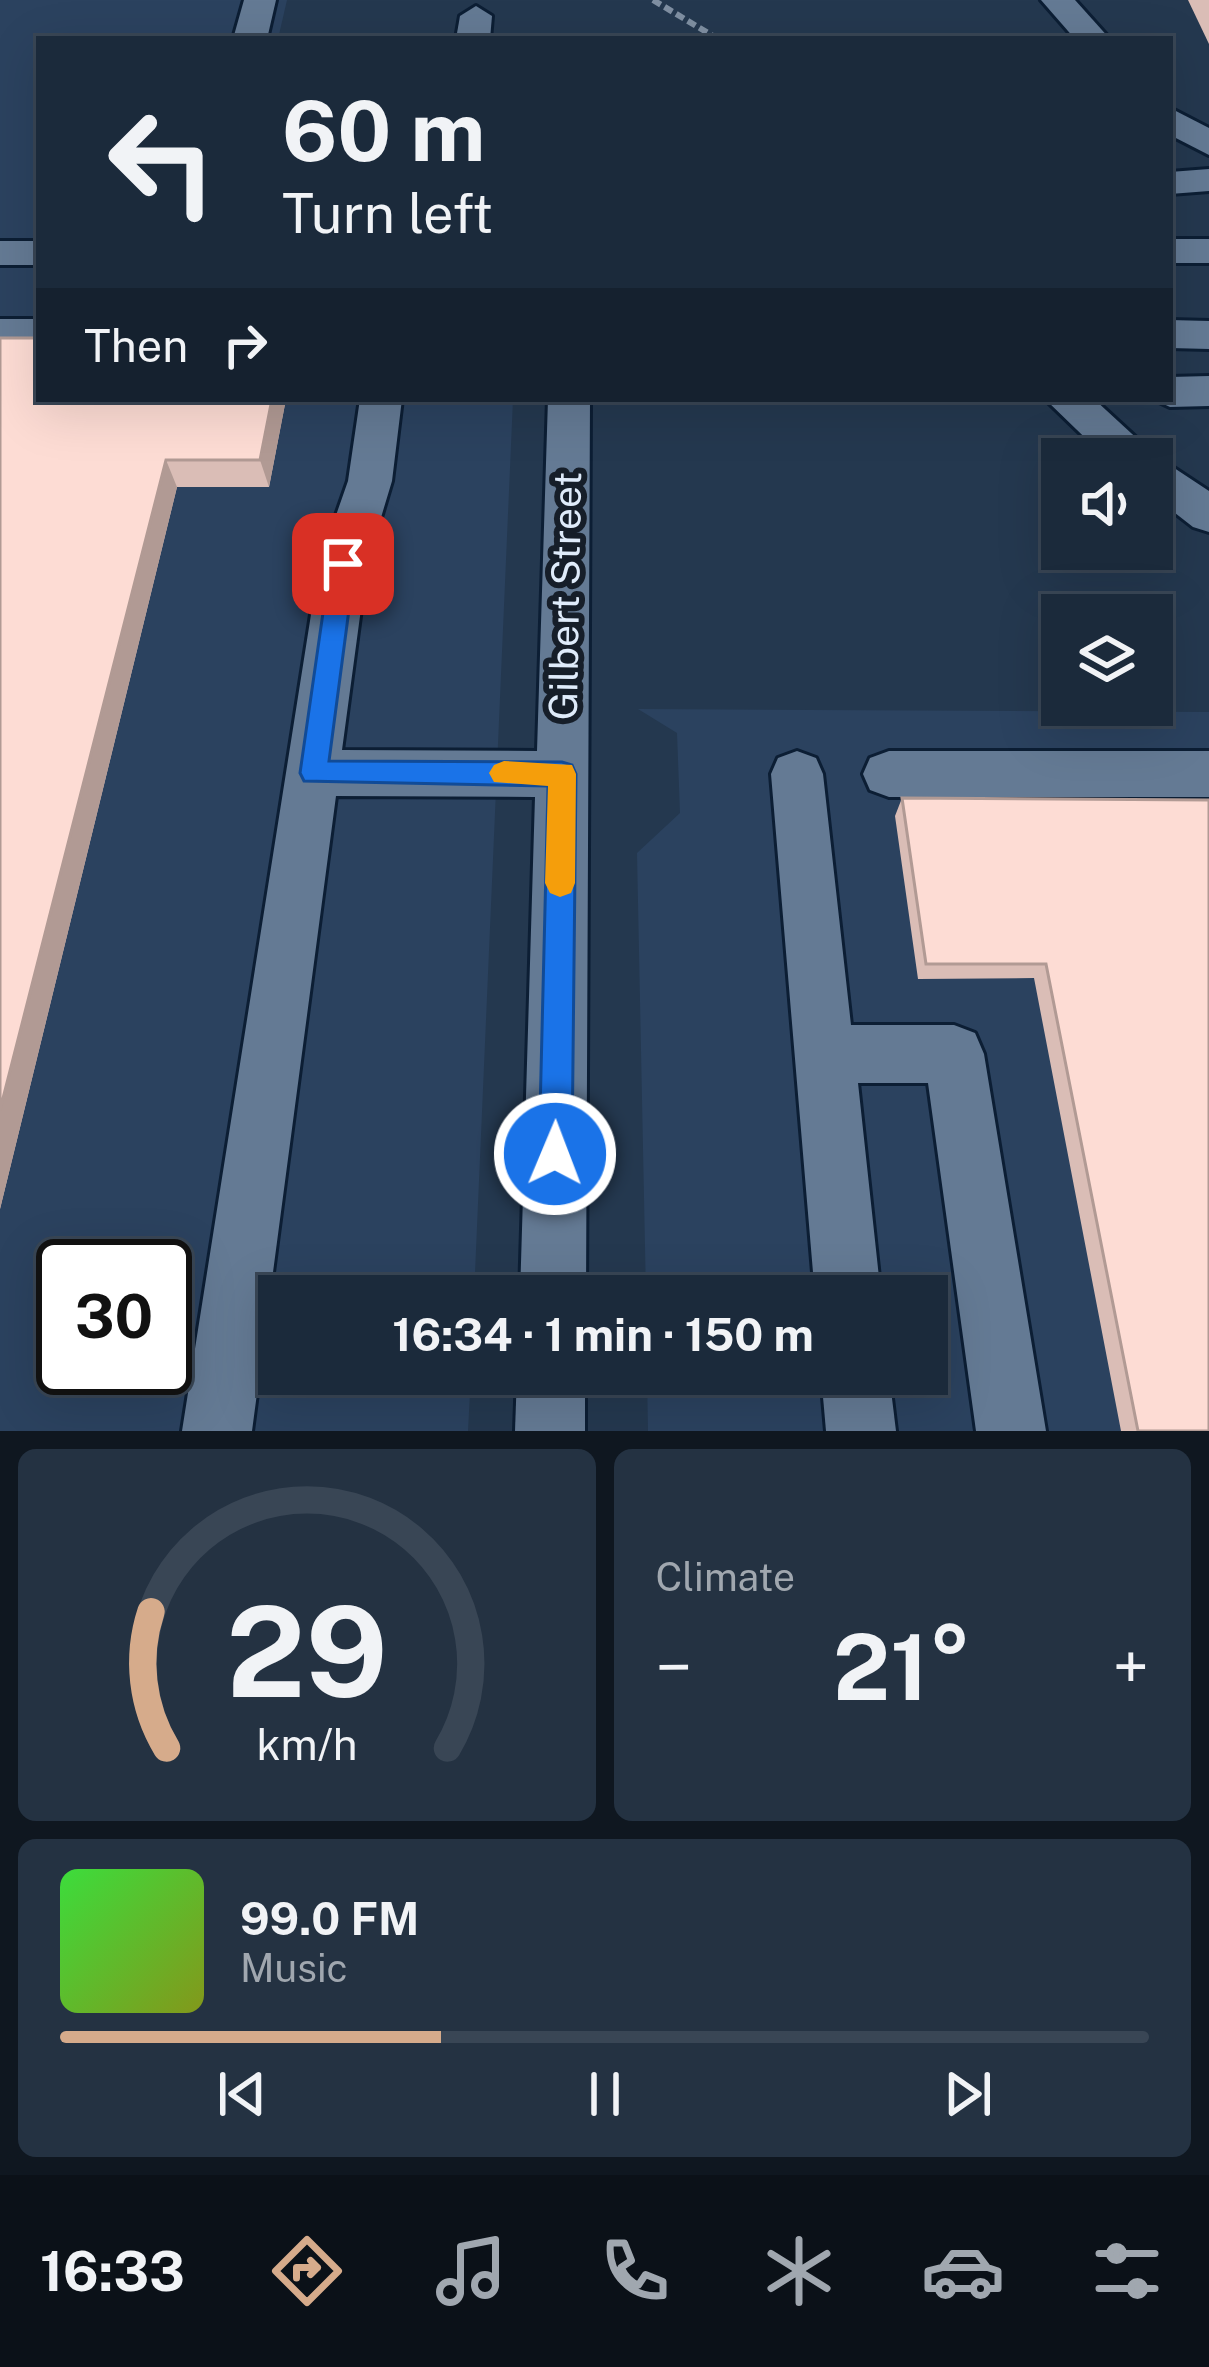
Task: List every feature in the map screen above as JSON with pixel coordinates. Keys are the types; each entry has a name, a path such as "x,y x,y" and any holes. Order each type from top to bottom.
{"street":[{"path":"251,36 260,0"},
{"path":"1057,0 1090,36"},
{"path":"1173,121 1209,144"},
{"path":"1173,183 1209,180"},
{"path":"1173,251 1209,251"},
{"path":"0,253 36,253"},
{"path":"0,333 36,333"},
{"path":"1173,334 1209,334"},
{"path":"1173,392 1209,392"},
{"path":"217,1431 343,564 370,482 381,402"},
{"name":"Gilbert Street","path":"553,1275 569,402"},
{"path":"1070,402 1112,438"},
{"path":"1173,488 1209,515"},
{"path":"314,773 562,774"},
{"path":"797,774 846,1275"},
{"path":"889,774 1209,774"},
{"path":"824,1054 953,1054 1011,1431"},
{"path":"550,1431 551,1395"},
{"path":"857,1395 861,1431"}],"path":[{"path":"653,0 713,36"}],"shaded area":[{"path":"0,0 287,0 279,36 36,36 36,402 513,402 475,1275 258,1275 258,1395 470,1395 468,1431 0,1431"},
{"path":"638,709 1041,711 1041,726 1173,726 1173,712 1209,712 1209,1431 648,1431 647,1395 948,1395 948,1275 646,1275 637,853 680,813 677,733"}],"building":[{"path":"0,338 36,338 36,402 271,402 260,460 166,460 0,1110"},
{"path":"902,798 1209,800 1209,1431 1138,1431 1046,964 926,964"}],"slow traffic":[{"path":"504,773 562,774 560,883"}],"route":[{"path":"343,564 314,773 562,774 555,1154"}]}
